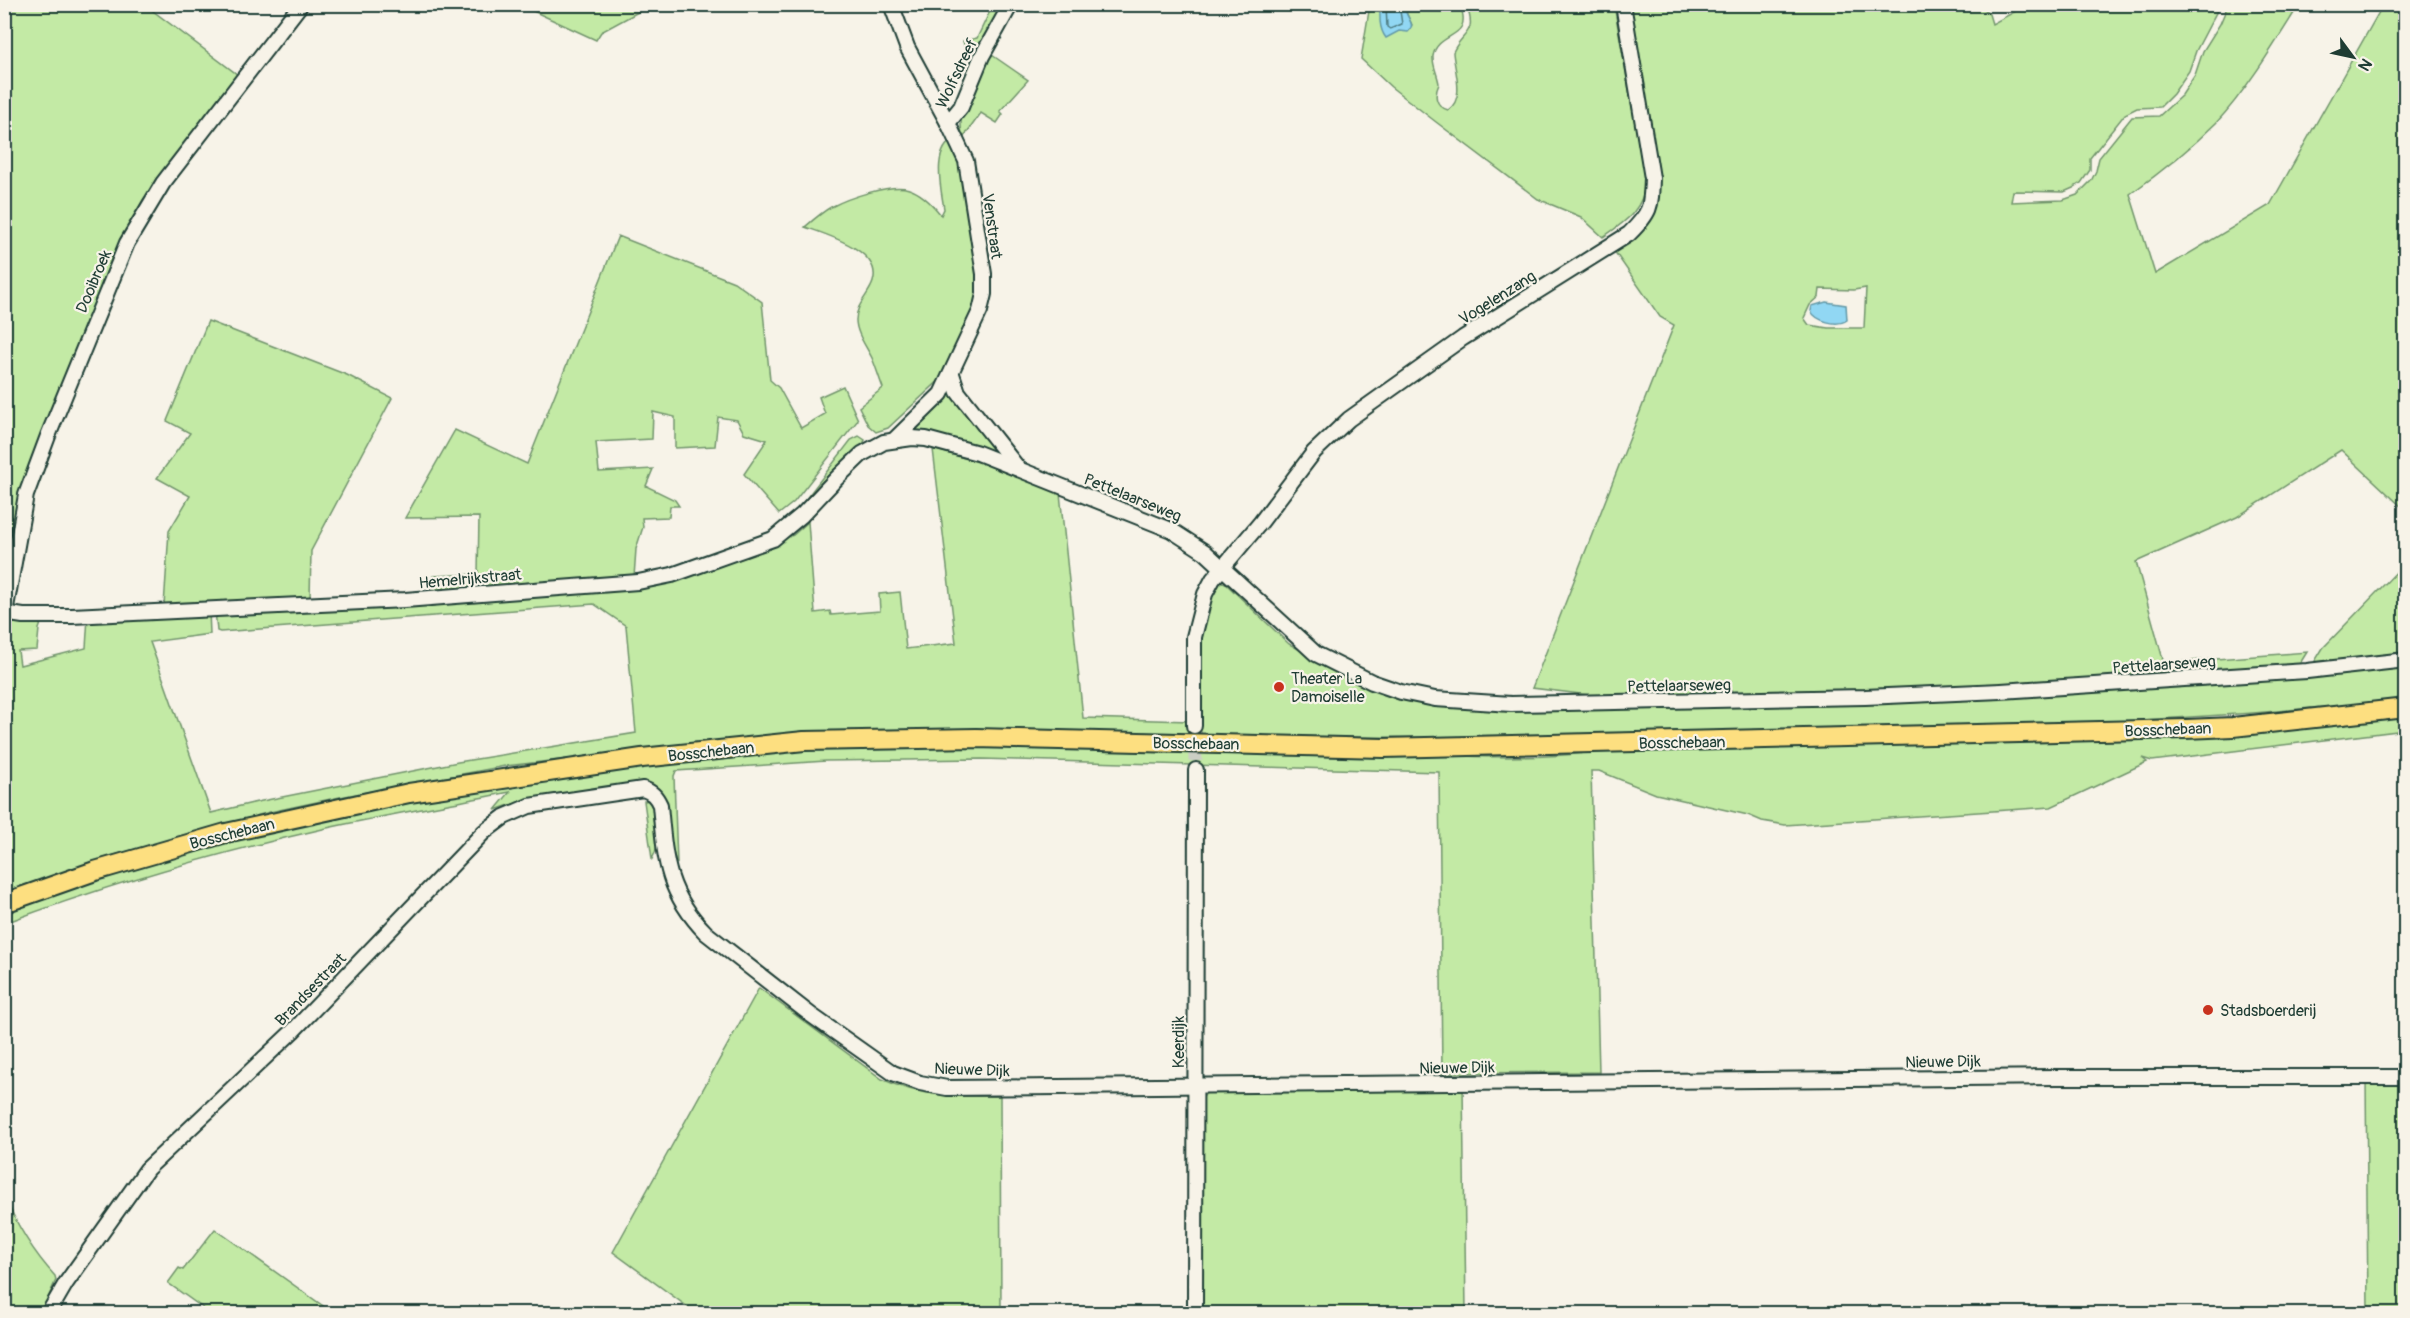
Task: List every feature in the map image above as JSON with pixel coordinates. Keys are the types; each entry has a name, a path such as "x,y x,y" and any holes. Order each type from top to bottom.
{"main road":[{"name":"Bosschebaan","path":"4,903 94,871 226,833 409,793 642,758 804,741 976,738 1417,747 2186,729 2233,727 2406,708"}],"street":[{"name":"Dooibroek","path":"5,613 27,495 52,425 127,243 163,183 301,4"},
{"name":"Venstraat","path":"891,4 907,47 966,162 984,274 984,294 980,311 952,374 941,394 894,440"},
{"name":"Wolfsdreef","path":"948,123 958,112 978,64 1011,4"},
{"name":"Vogelenzang","path":"1223,568 1314,452 1349,419 1463,338 1629,234 1646,217 1651,203 1652,178 1623,4"},
{"name":"Pettelaarseweg","path":"952,374 958,392 1019,469"},
{"name":"Pettelaarseweg","path":"894,440 912,438 948,444 1019,469 1171,530 1189,539 1223,568 1316,654 1371,682 1401,692 1468,703 1749,701 1956,693 2307,671 2406,660"},
{"name":"Hemelrijkstraat","path":"5,613 23,616 72,616 405,600 638,582 689,569 772,539 802,515 862,454 884,442 894,440"},
{"path":"1194,726 1194,637 1198,615 1204,594 1223,568"},
{"name":"Keerdijk","path":"1195,1314 1196,770"},
{"name":"Brandsestraat","path":"48,1314 66,1283 147,1169 292,1031 484,832 504,817 529,806 643,789 651,792 657,798"},
{"name":"Nieuwe Dijk","path":"657,798 670,878 679,899 706,933 811,1015 893,1073 920,1083 947,1088 2057,1077 2406,1077"}],"green space":[{"path":"5,5 145,5 238,75 143,200 112,257 40,442 5,597"},
{"path":"520,5 651,5 601,32 596,40"},
{"path":"993,5 1004,5 983,46 965,48 963,41 977,38"},
{"path":"1370,5 1381,5 1399,31 1412,25 1406,12 1412,5 1460,5 1463,16 1459,30 1441,42 1433,56 1439,84 1436,92 1437,100 1440,106 1448,110 1457,98 1458,91 1453,52 1470,27 1466,5 1614,5 1645,180 1642,199 1638,207 1619,226 1603,237 1581,217 1538,199 1391,87 1361,59"},
{"path":"1627,5 1981,5 1989,14 1992,24 2027,5 2220,5 2196,51 2189,71 2173,94 2160,107 2137,108 2125,114 2090,158 2090,170 2081,183 2064,192 2013,191 2011,202 2063,200 2077,195 2091,181 2099,158 2132,117 2159,116 2182,95 2195,75 2203,51 2220,24 2228,5 2299,5 2250,81 2216,123 2196,142 2130,194 2155,274 2270,205 2383,5 2405,5 2405,510 2341,450 2237,517 2136,562 2164,663 2307,652 2299,665 2066,681 1810,692 1589,695 1532,688 1674,325 1660,317 1610,245 1653,204","holes":["1866,288 1864,328 1828,328 1809,325 1804,318 1810,305 1819,297 1820,289"]},
{"path":"989,53 1028,80 1000,111 1003,114 997,123 981,113 963,138 961,128 964,106"},
{"path":"955,138 963,161 981,296 946,374 888,428 876,432 868,425 859,407 883,388 856,325 858,309 871,287 874,271 870,261 862,253 839,240 805,227 838,203 870,192 892,188 909,189 918,193 941,215 944,209 939,170 940,160 943,151"},
{"path":"618,236 734,282 762,302 770,380 779,388 801,428 825,414 819,397 843,386 858,420 794,502 779,514 744,474 767,440 744,433 737,420 718,417 715,446 675,448 675,417 653,412 652,439 596,442 599,472 653,469 646,486 675,500 679,506 670,506 669,517 642,518 643,527 636,549 634,577 432,590 433,576 478,574 479,517 405,518 455,430 527,464"},
{"path":"208,321 347,375 392,398 311,551 310,598 164,606 169,531 190,496 157,478 190,433 167,421"},
{"path":"951,384 1006,456 908,430"},
{"path":"859,436 865,440 863,444 802,504 851,440"},
{"path":"933,449 985,464 1060,493 1083,718 1190,721 1190,734 1201,734 1203,616 1215,585 1224,582 1289,644 1345,674 1393,693 1701,705 2405,664 2406,700 2065,725 1516,738 1344,737 1220,740 1000,730 885,730 692,743 505,766 270,812 111,856 5,893 4,617 43,618 39,629 37,650 18,651 20,665 86,648 88,617 209,611 210,634 150,642 211,813 458,762 636,733 626,626 594,604 220,632 217,631 215,610 623,586 756,549 793,535 808,522 815,613 830,611 831,615 880,611 879,594 900,592 906,649 956,643"},
{"path":"2405,563 2405,653 2315,661 2323,648"},
{"path":"2405,713 2405,730 2152,761 2142,758 2147,762 2051,807 1785,825 1656,794 1599,771 1591,771 1599,1072 1442,1073 1439,772 982,759 826,761 676,771 674,776 677,864 668,839 660,794 555,797 535,799 495,810 510,792 327,828 245,848 124,882 5,923 5,906 122,866 488,781 839,744 1400,752 1522,757"},
{"path":"653,800 658,837 652,859 644,801"},
{"path":"759,988 882,1079 925,1093 954,1096 1000,1096 1001,1313 696,1313 613,1252"},
{"path":"2366,1076 2405,1076 2405,1313 2368,1313"},
{"path":"1463,1087 1466,1313 1200,1314 1202,1099 1208,1090"},
{"path":"4,1195 26,1238 55,1276 56,1280 41,1313 5,1313"},
{"path":"215,1229 333,1313 210,1313 168,1283 179,1268 183,1270"}],"water":[{"path":"1381,5 1412,5 1406,12 1411,25 1408,32 1399,31 1386,38 1380,22"},
{"path":"1826,302 1846,305 1847,320 1833,323 1817,318 1811,311 1812,306"}],"tunnel":[{"path":"1194,726 1196,770"}],"place":[{"name":"Theater La Damoiselle","path":"1279,687"},
{"name":"Stadsboerderij","path":"2208,1010"}]}
